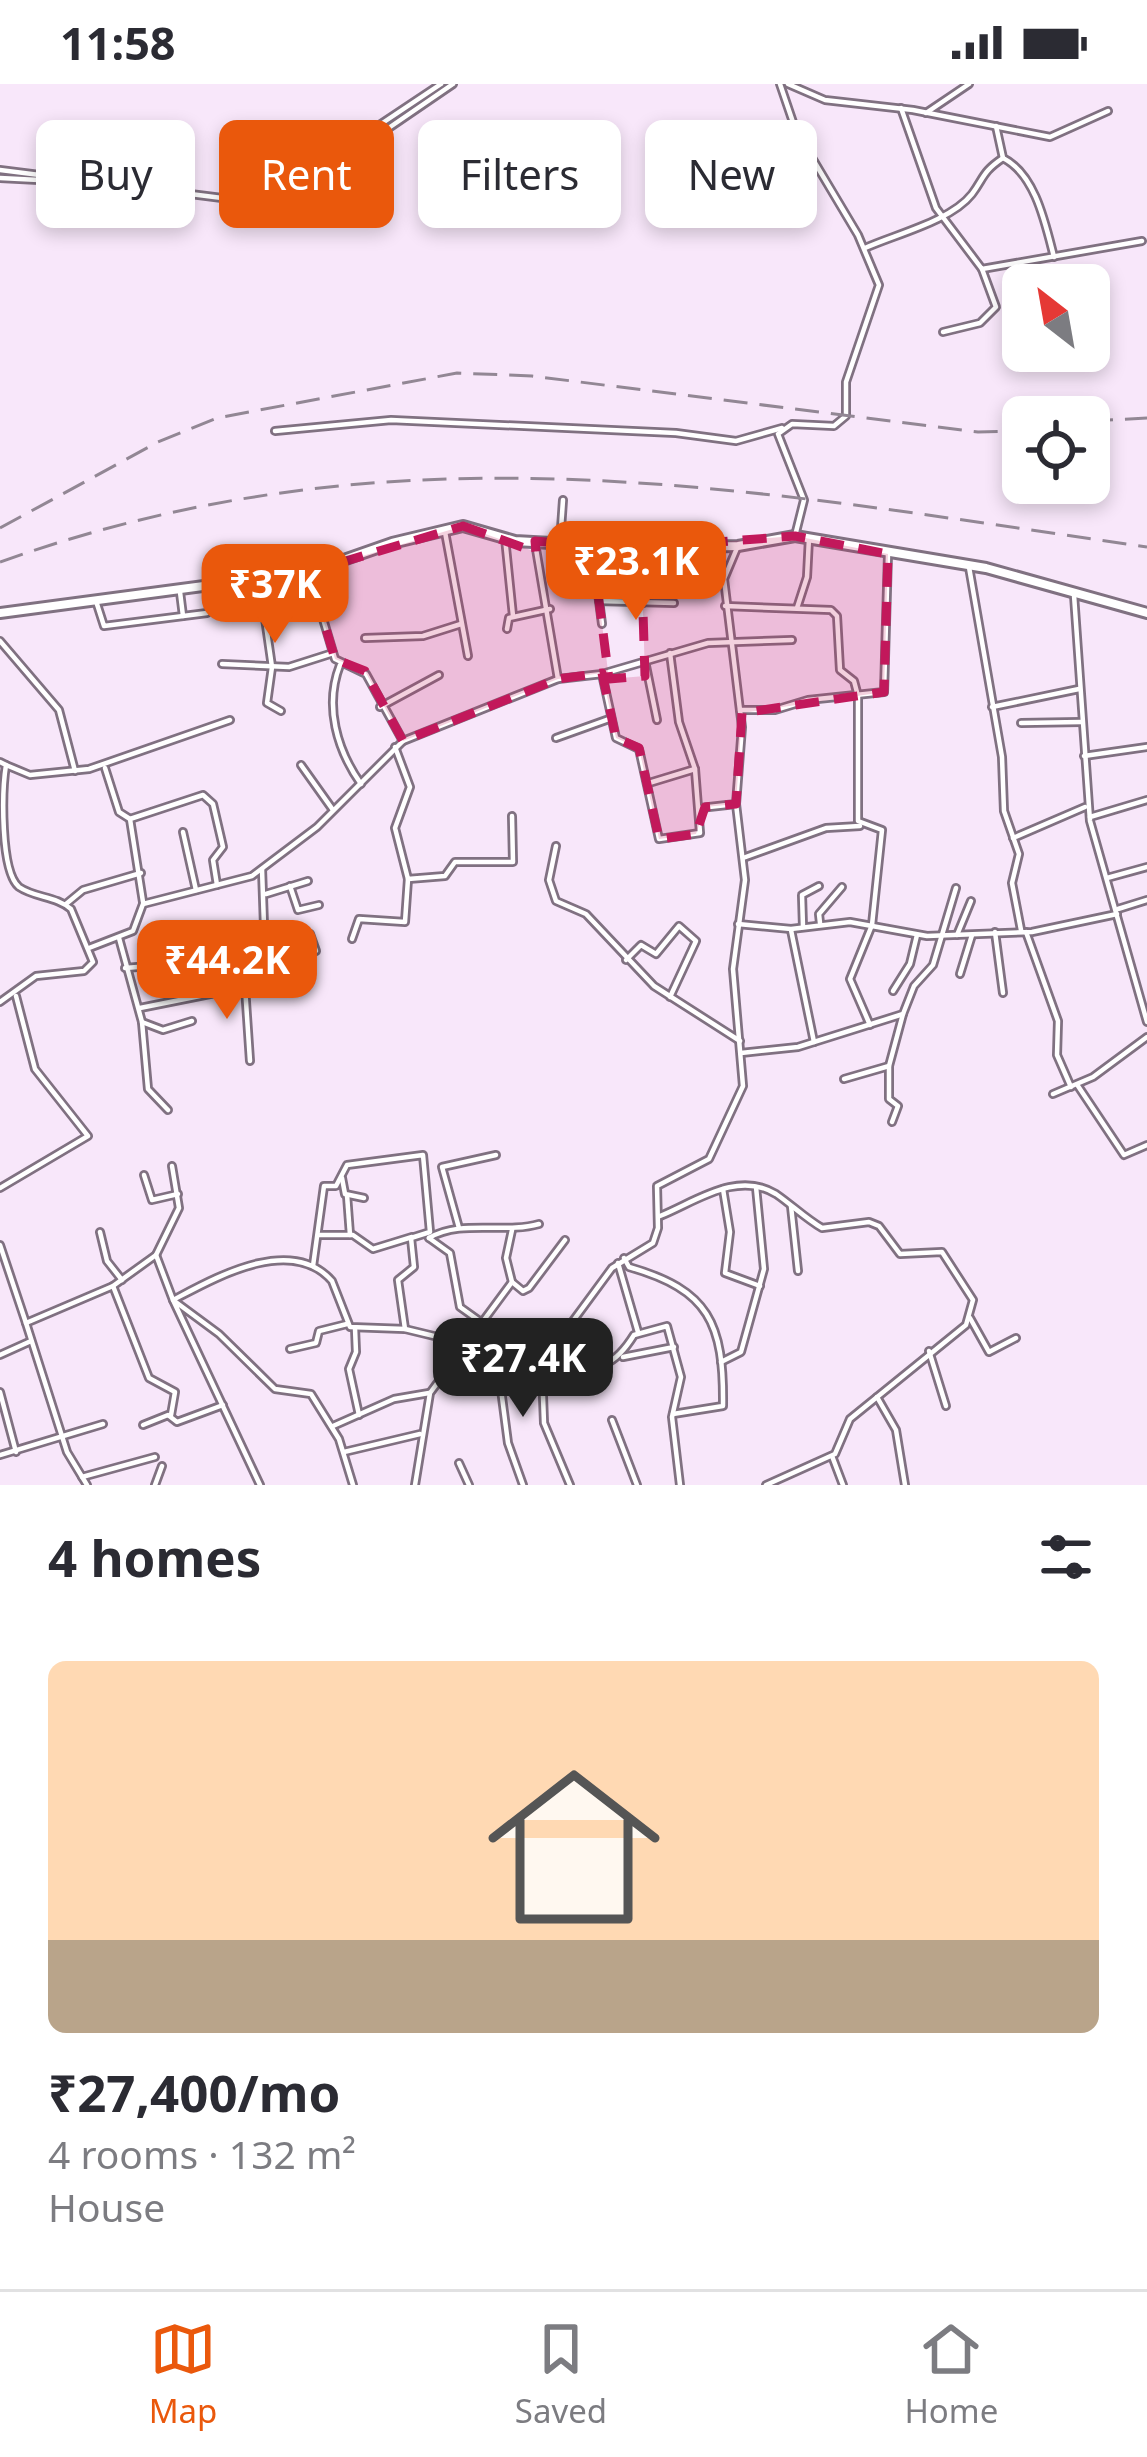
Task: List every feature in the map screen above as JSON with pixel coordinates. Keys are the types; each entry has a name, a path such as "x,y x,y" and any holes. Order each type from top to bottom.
{"main road":[{"path":"0,613 309,572 444,530 475,527 505,538 641,548 738,546 795,536 968,565 1147,613"}],"street":[{"path":"386,120 441,84"},
{"path":"394,124 453,84"},
{"path":"784,84 825,100 902,108 1059,136 1108,111"},
{"path":"275,431 391,420 676,433 736,441 782,428 834,426 846,416 846,382 878,296 865,248 806,153 784,84"},
{"path":"926,112 969,84"},
{"path":"902,108 920,171 941,214 982,268 996,307 980,322 943,332"},
{"path":"996,126 1003,158 1022,170 1054,257"},
{"path":"865,248 941,214 974,192 982,172 1003,158"},
{"path":"0,170 36,174"},
{"path":"0,178 36,181"},
{"path":"982,268 1142,241"},
{"path":"782,428 778,442 804,500 795,536"},
{"path":"560,543 563,500"},
{"path":"444,530 468,656"},
{"path":"505,538 513,616 507,629"},
{"path":"797,608 807,580 809,538"},
{"path":"535,541 550,609 558,679"},
{"path":"592,546 602,624"},
{"path":"290,1349 316,1342 321,1330 347,1324 405,1329 464,1348 496,1352 541,1343 570,1324 621,1261 653,1243 658,1216 654,1194 661,1183 702,1165 714,1152 740,1097 733,969 743,858 736,805 743,745 725,606 725,568 738,546"},
{"path":"641,548 643,603"},
{"path":"740,710 775,710 808,700 879,695 886,688 888,554"},
{"path":"968,565 1002,757 1004,811 1019,862 1012,883 1023,931 1058,1021 1057,1055 1124,1155 1147,1145"},
{"path":"309,572 333,653 340,665 364,672 380,707 404,740"},
{"path":"96,601 104,626 183,616 212,611 210,585"},
{"path":"179,590 183,616"},
{"path":"1074,595 1090,818 1147,1022"},
{"path":"599,601 674,603"},
{"path":"725,606 835,612 842,675 854,681 858,696 860,826"},
{"path":"513,616 550,609"},
{"path":"265,618 272,667 267,703 281,711"},
{"path":"365,638 423,636 461,624"},
{"path":"143,904 261,869 362,784 404,740 558,679 602,674 728,641 793,640"},
{"path":"0,641 59,710 75,771"},
{"path":"222,664 272,667 333,653"},
{"path":"602,674 609,719 621,746 638,746 661,840 700,833 695,769 679,722 670,653"},
{"path":"645,661 657,720"},
{"path":"340,665 334,690 337,740 362,784"},
{"path":"380,707 439,675"},
{"path":"992,707 1079,689"},
{"path":"556,738 609,719"},
{"path":"0,1002 16,995 36,976 88,969 93,962 66,904 21,889 10,877 2,814 3,763 30,775 75,771 105,765 230,720"},
{"path":"1021,723 1081,722"},
{"path":"352,939 359,920 405,922 408,879 395,828 410,787 395,747"},
{"path":"1084,756 1147,747"},
{"path":"105,765 118,812 130,819 207,795 223,847 213,860 217,885"},
{"path":"301,765 333,810"},
{"path":"648,783 695,769"},
{"path":"1090,818 1147,800"},
{"path":"700,808 736,805"},
{"path":"1013,838 1088,805"},
{"path":"408,879 445,876 455,862 513,862 512,817"},
{"path":"89,947 133,931 143,904 130,819"},
{"path":"743,858 825,833 826,828 882,830 872,925 850,979 870,1025"},
{"path":"183,832 196,890"},
{"path":"556,845 552,895 586,914 626,961 670,997 740,1041"},
{"path":"1107,878 1147,867"},
{"path":"261,869 266,894 265,954"},
{"path":"66,904 83,890 141,873"},
{"path":"266,894 308,881"},
{"path":"290,886 298,910 319,905"},
{"path":"802,927 802,895 819,886"},
{"path":"820,923 819,914 842,887"},
{"path":"892,1122 898,1106 889,1099 889,1066 903,1014 914,986 933,965 956,888"},
{"path":"738,924 791,929 820,923 872,925 917,935 957,935 1023,931 1116,912 1147,900"},
{"path":"957,935 971,901"},
{"path":"626,961 641,945 656,954 677,927 691,932 696,946 670,997"},
{"path":"791,929 814,1042"},
{"path":"125,968 316,951 310,934 266,930"},
{"path":"995,932 1003,993"},
{"path":"960,974 972,934"},
{"path":"893,991 910,964 917,935"},
{"path":"118,938 140,1008 148,1089 168,1110"},
{"path":"249,958 245,987 250,1061"},
{"path":"140,1008 245,987"},
{"path":"1137,990 1147,988"},
{"path":"1,1184 88,1136 35,1069 16,995"},
{"path":"741,1053 814,1042 903,1014"},
{"path":"142,1022 163,1030 192,1021"},
{"path":"1053,1094 1074,1086 1147,1037"},
{"path":"844,1079 889,1066"},
{"path":"313,1266 322,1188 334,1187 346,1165 423,1155 429,1236 449,1253 458,1304 482,1322"},
{"path":"459,1228 442,1167 496,1155"},
{"path":"26,1323 113,1286 155,1255 176,1219 178,1194 172,1166"},
{"path":"144,1175 152,1200 178,1194"},
{"path":"342,1178 350,1234"},
{"path":"658,1216 723,1189 756,1186 822,1228 879,1226 900,1254 942,1252 973,1300 970,1318 989,1352 1016,1338"},
{"path":"722,1362 741,1352 760,1286 765,1256 756,1186"},
{"path":"723,1189 730,1232 725,1273 760,1286"},
{"path":"347,1196 364,1198"},
{"path":"791,1206 798,1271"},
{"path":"317,1235 350,1234 373,1249 459,1228 512,1231 539,1224"},
{"path":"512,1231 506,1258 512,1282 523,1291 565,1240"},
{"path":"100,1232 107,1261 122,1280"},
{"path":"405,1329 398,1280 414,1267 412,1237"},
{"path":"0,1245 63,1438 87,1485"},
{"path":"155,1255 260,1485"},
{"path":"621,1261 638,1332 623,1357"},
{"path":"621,1261 689,1290 716,1330 723,1406 672,1414"},
{"path":"172,1300 242,1267 313,1266 332,1280 347,1324"},
{"path":"415,1485 430,1393 512,1282"},
{"path":"113,1286 149,1378 175,1392 171,1415 177,1423 223,1406"},
{"path":"172,1300 219,1334 269,1385 311,1394 333,1426 353,1485"},
{"path":"843,1485 832,1456 844,1426 970,1318"},
{"path":"638,1332 667,1326 674,1347 680,1377 672,1414 680,1485"},
{"path":"355,1328 356,1352 349,1369 359,1415"},
{"path":"0,1355 31,1341"},
{"path":"541,1343 544,1423 570,1485"},
{"path":"540,1367 600,1366 674,1347"},
{"path":"929,1351 946,1406"},
{"path":"496,1352 508,1443 523,1485"},
{"path":"0,1392 16,1452"},
{"path":"333,1426 394,1399 430,1393"},
{"path":"877,1397 896,1430 905,1485"},
{"path":"143,1425 171,1415"},
{"path":"612,1420 637,1485"},
{"path":"0,1455 103,1424"},
{"path":"343,1453 420,1434"},
{"path":"766,1485 832,1456"},
{"path":"82,1477 155,1457"},
{"path":"459,1463 469,1485"},
{"path":"155,1485 162,1466"}],"highlighted area":[{"path":"463,526 536,552 535,541 592,546 609,679 645,676 641,548 795,536 888,554 884,692 742,713 736,804 705,807 696,834 659,839 639,748 616,738 602,673 558,679 403,741 365,671 335,659 309,572 418,536"}],"railway":[{"path":"0,528 158,442 217,418 457,373 532,376 1002,431"},
{"path":"1110,420 1147,418"},
{"path":"0,562 147,518 290,492 432,480 572,480 712,489 1147,547"}]}
